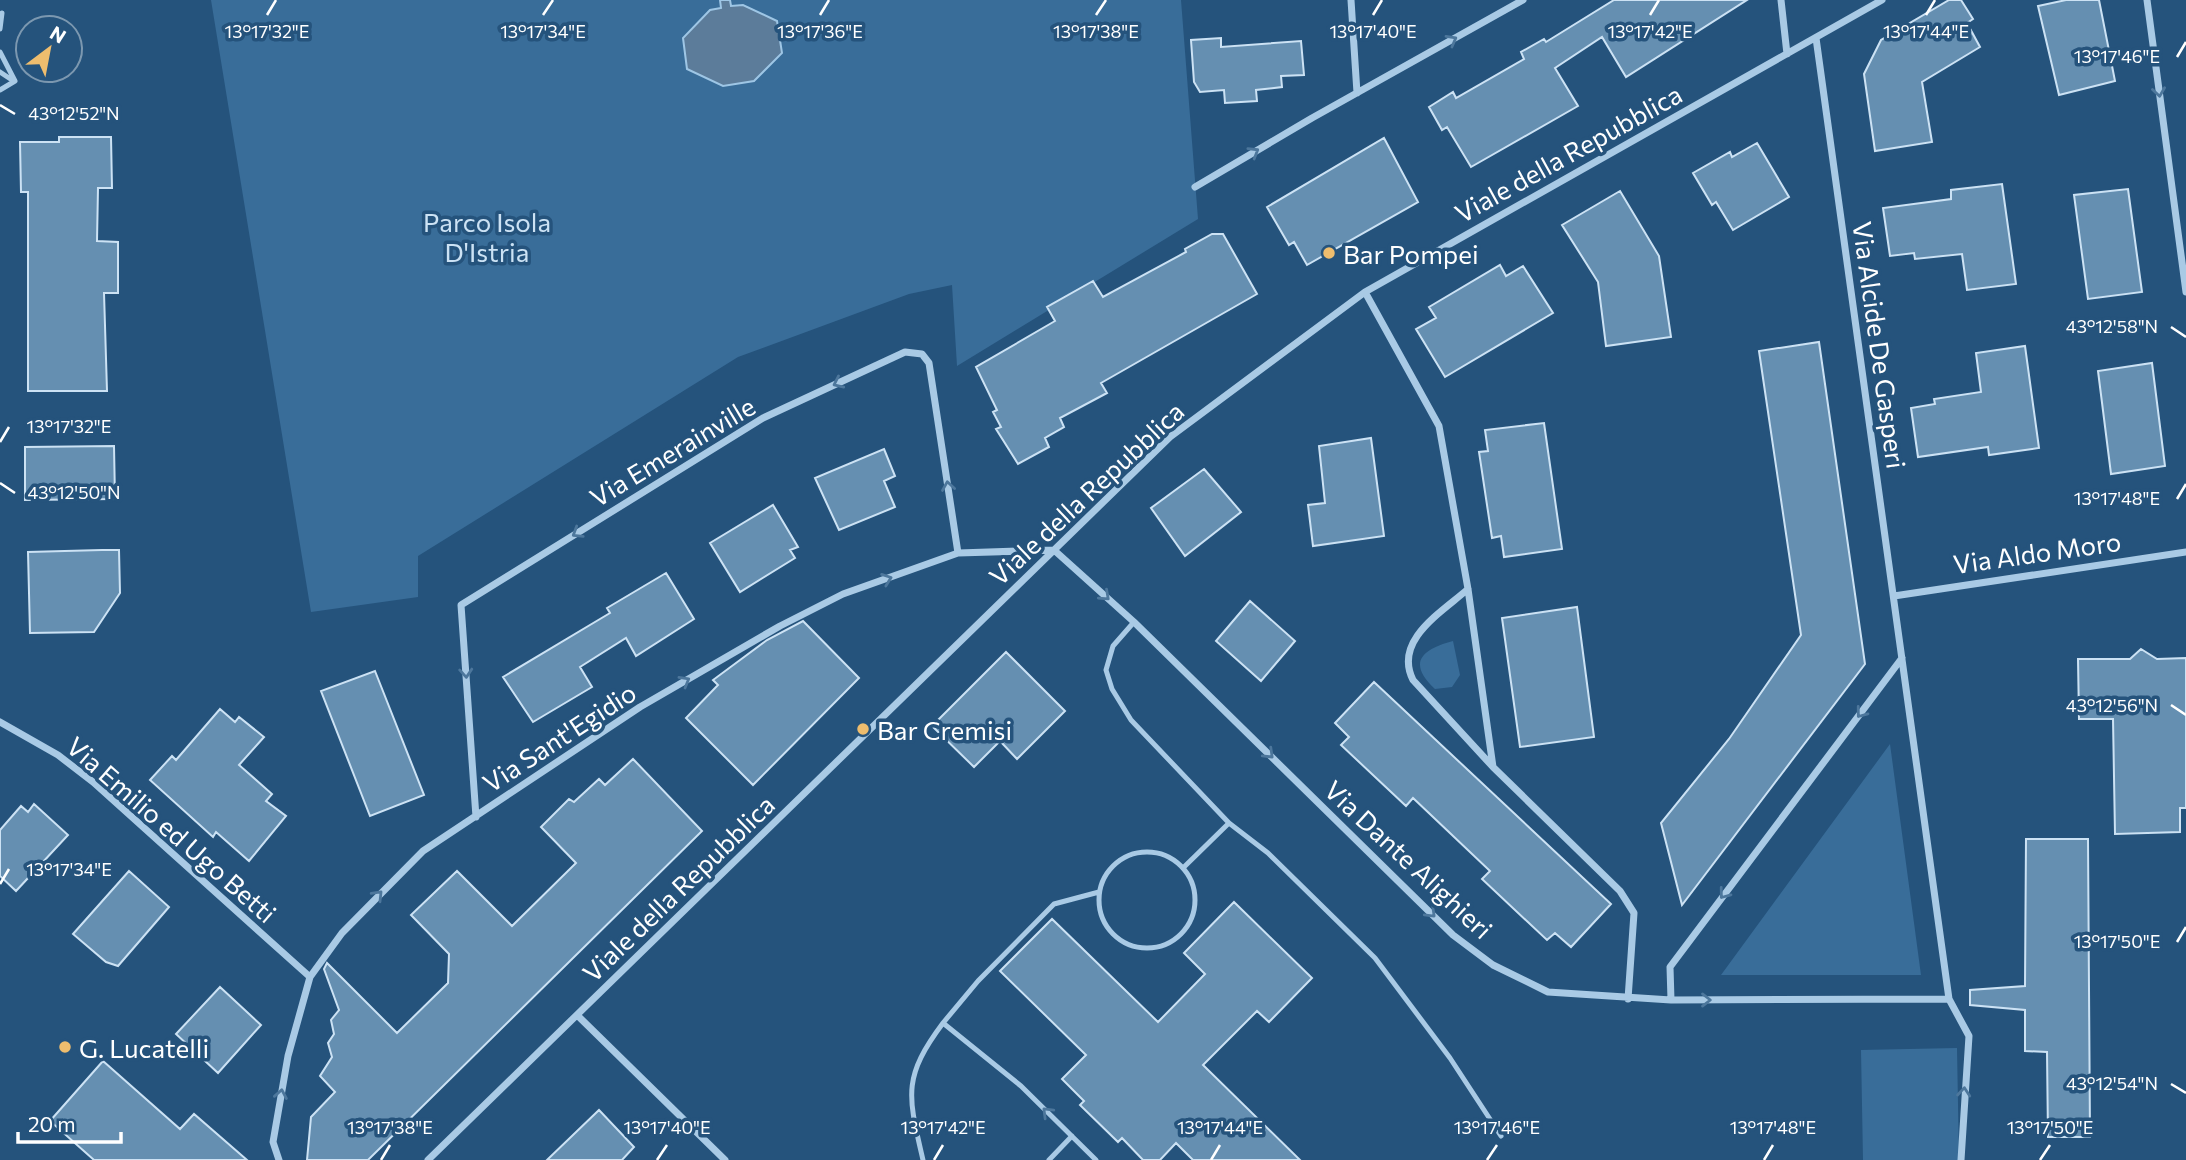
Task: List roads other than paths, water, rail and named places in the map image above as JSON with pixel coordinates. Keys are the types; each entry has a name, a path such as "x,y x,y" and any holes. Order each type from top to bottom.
{"street":[{"path":"1351,0 1357,93"},
{"path":"1195,187 1523,0"},
{"path":"1781,0 1787,54"},
{"name":"Viale della Repubblica","path":"432,1159 1170,437 1365,292 1882,0"},
{"path":"2147,0 2186,292"},
{"name":"Via Alcide De Gasperi","path":"1816,38 1950,999 1969,1036 1961,1160"},
{"path":"1365,292 1439,426 1468,589 1493,767"},
{"name":"Via Emerainville","path":"476,817 461,605 763,418 905,352 922,354 929,363 958,553"},
{"name":"Via Sant'Egidio","path":"279,1160 273,1142 288,1056 310,977 342,933 423,851 640,707 780,626 844,594 958,553 1054,550"},
{"name":"Via Dante Alighieri","path":"1054,550 1134,622 1453,935 1493,965 1548,992 1628,999 1950,999"},
{"name":"Via Aldo Moro","path":"1894,596 2186,552"},
{"path":"1468,589 1421,630 1408,651 1406,668 1413,680 1493,767 1620,891 1634,913 1628,999"},
{"path":"1671,1000 1670,967 1902,658"},
{"name":"Via Emilio ed Ugo Betti","path":"0,722 58,755 93,782 310,977"},
{"path":"577,1015 725,1160"}],"lane":[{"path":"0,29 1,15"},
{"path":"0,52 14,79"},
{"path":"1134,622 1113,646 1106,670 1112,689 1131,720 1228,823 1268,853 1375,958 1450,1058 1500,1136"},
{"path":"1183,868 1228,823"},
{"path":"1141,852 1157,853 1183,868 1196,897 1194,914 1187,928 1176,940 1161,947 1145,949 1115,937 1100,909 1099,892 1114,865 1141,852"},
{"path":"923,1160 913,1117 912,1073 922,1052 978,981 1054,904 1099,892"},
{"path":"943,1023 1021,1086 1096,1160"},
{"path":"1049,1160 1072,1136"},
{"path":"1083,1160 1089,1154"}],"place":[{"name":"Bar Pompei","path":"1329,253"},
{"name":"Bar Cremisi","path":"863,729"},
{"name":"G. Lucatelli","path":"65,1047"}],"park label":[{"name":"Parco Isola D'Istria","path":"487,236"}]}
